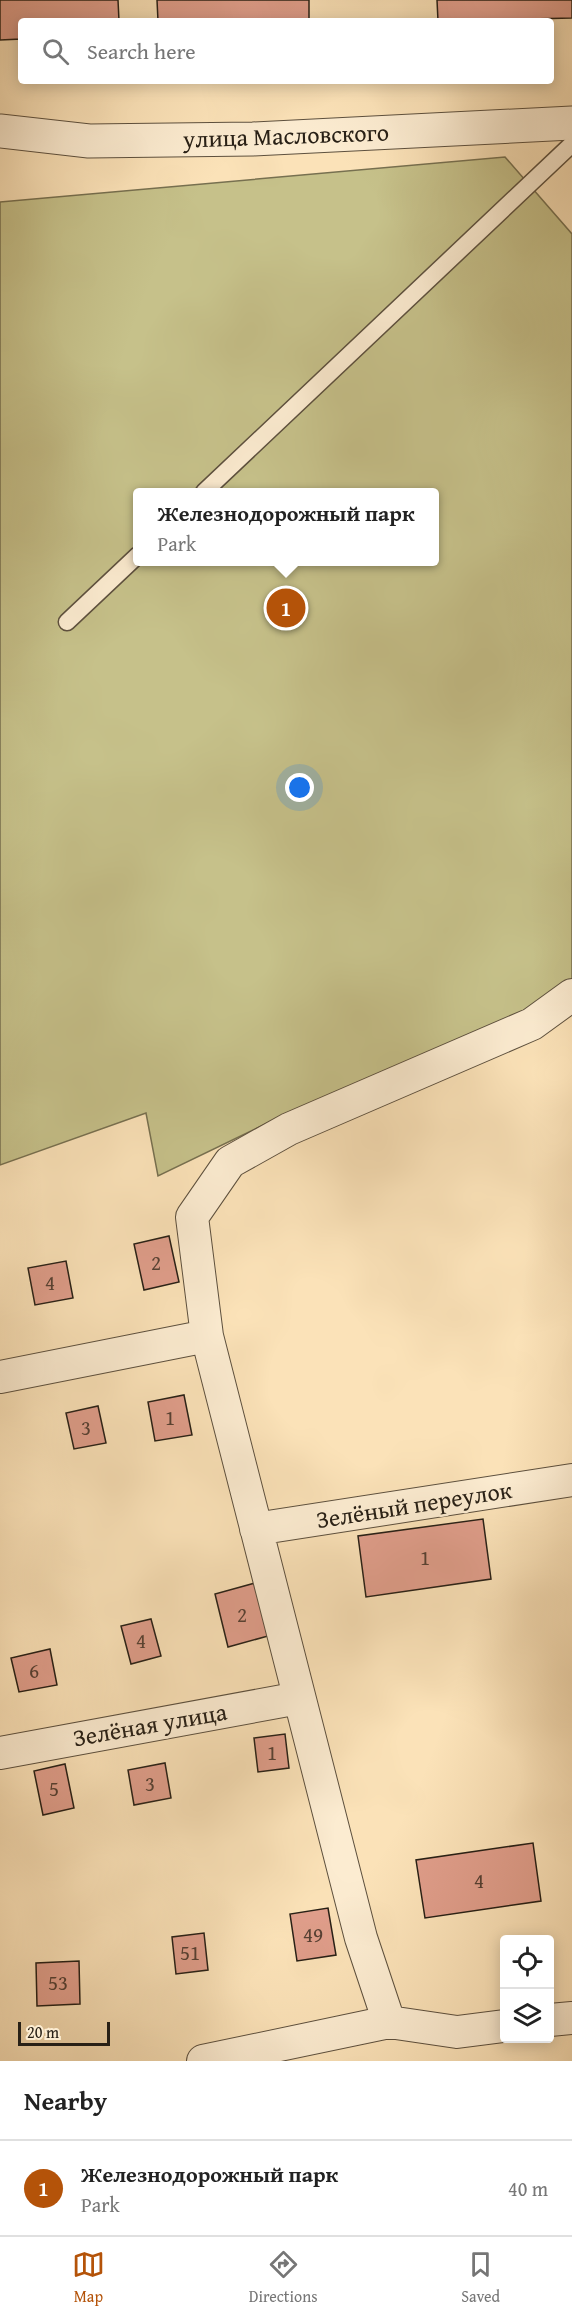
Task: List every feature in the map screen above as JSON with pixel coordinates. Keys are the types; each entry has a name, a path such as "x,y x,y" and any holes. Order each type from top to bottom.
{"street":[{"name":"улица Масловского","path":"0,131 89,141 253,139 572,123"},
{"path":"389,2022 361,1938 207,1336 192,1216 230,1162 289,1129 532,1024 572,995"},
{"path":"0,1377 207,1336"},
{"name":"Зелёный переулок","path":"256,1529 572,1480"},
{"name":"Зелёная улица","path":"0,1753 299,1698"},
{"path":"554,2020 572,2018"},
{"path":"202,2061 389,2022 458,2032 500,2027"}],"lane":[{"path":"208,488 572,144"},
{"path":"67,622 133,560"}],"shaded area":[{"path":"505,157 572,234 572,981 491,1031 280,1117 158,1176 146,1113 0,1165 0,202"}],"building":[{"path":"0,0 118,0 119,18 18,18 18,39 0,40"},
{"path":"157,0 309,0 309,18 158,18"},
{"path":"437,0 572,0 572,18 438,18"},
{"path":"169,1236 179,1282 144,1290 134,1244"},
{"path":"66,1261 73,1298 35,1305 28,1268"},
{"path":"184,1395 192,1435 155,1441 148,1402"},
{"path":"98,1406 106,1443 74,1449 66,1413"},
{"path":"483,1519 491,1579 366,1597 358,1536"},
{"path":"255,1583 268,1636 228,1647 215,1594"},
{"path":"151,1619 161,1656 131,1664 121,1626"},
{"path":"50,1649 57,1685 19,1692 11,1658"},
{"path":"285,1734 289,1768 258,1772 254,1738"},
{"path":"165,1763 171,1798 134,1805 128,1770"},
{"path":"65,1764 74,1808 43,1815 34,1771"},
{"path":"533,1843 541,1901 425,1918 416,1860"},
{"path":"328,1908 336,1955 297,1961 290,1914"},
{"path":"204,1933 208,1970 176,1974 172,1937"},
{"path":"79,1961 80,2004 37,2006 36,1963"}],"place":[{"name":"Железнодорожный парк","path":"286,608"}]}
